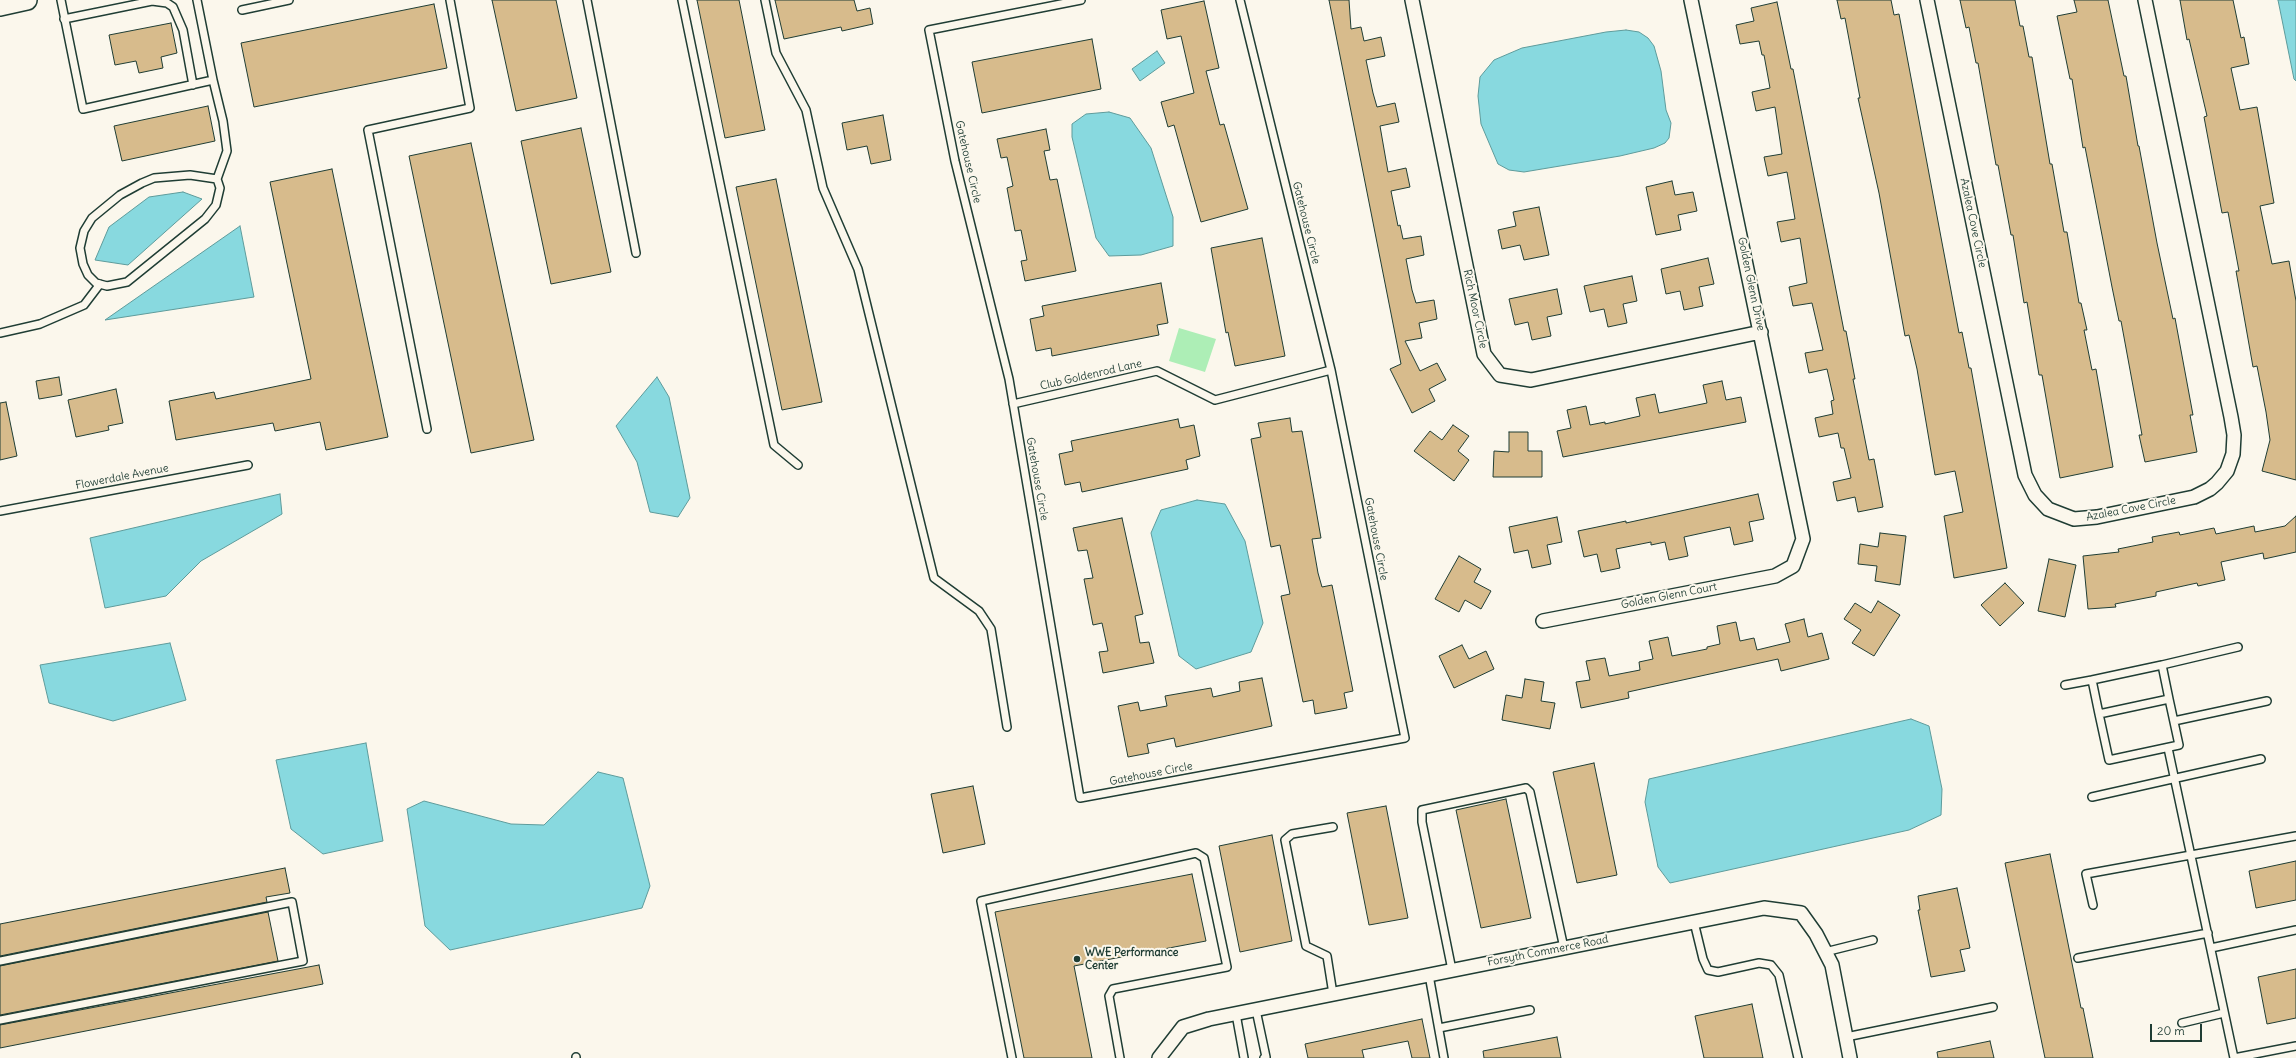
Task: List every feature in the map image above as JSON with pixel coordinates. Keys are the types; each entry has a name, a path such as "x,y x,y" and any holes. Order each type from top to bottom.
{"main road":[{"path":"0,6 27,0"}],"street":[{"name":"Rich Moor Circle","path":"1412,0 1484,354 1500,375 1531,380 1761,332"},
{"name":"Golden Glenn Drive","path":"1691,0 1804,539 1793,566"},
{"name":"Azalea Cove Circle","path":"1927,0 2025,475 2035,495 2048,508 2074,519 2097,517 2194,497 2210,489 2217,483 2226,471 2233,454 2234,435 2231,417 2145,0"},
{"name":"Golden Glenn Court","path":"1543,621 1775,576 1793,566"},
{"name":"Forsyth Commerce Road","path":"1159,1058 1183,1027 1236,1014 1333,994 1764,908 1801,913 1816,934 1832,966 1850,1058"}],"lane":[{"path":"61,0 83,109 214,80"},
{"path":"197,0 223,121 227,151 217,179 220,188 216,205 205,219 127,282 107,286 100,284 88,275 83,264 80,248 84,231 92,218 120,195 154,178 190,175 217,179"},
{"path":"242,10 289,0"},
{"path":"427,429 368,130 470,108 450,0"},
{"path":"587,0 636,254"},
{"path":"682,0 774,445 798,465"},
{"path":"765,0 776,53 806,110 823,188 858,269 934,578 979,610 991,629 1007,727"},
{"name":"Gatehouse Circle","path":"1081,0 929,30 955,161 1013,404 1080,798 1405,738 1331,370 1240,0"},
{"path":"64,18 152,1 167,3 172,8 183,30 193,85"},
{"path":"0,333 40,324 84,305 100,284"},
{"name":"Club Goldenrod Lane","path":"1013,404 1156,371 1215,400 1331,370"},
{"name":"Flowerdale Avenue","path":"0,511 248,465"},
{"path":"2066,685 2238,647"},
{"path":"2092,680 2109,760 2168,748 2179,745 2162,665"},
{"path":"2099,714 2170,699"},
{"path":"2174,720 2267,701"},
{"path":"2168,748 2234,1058 2296,1046"},
{"path":"2092,797 2262,759"},
{"path":"1452,970 1422,822 1422,810 1526,788 1530,792 1564,948"},
{"path":"1333,827 1292,834 1285,840 1306,946 1327,956 1333,994"},
{"path":"2093,905 2086,874 2296,836"},
{"path":"1012,1058 980,901 1196,853 1204,858 1227,967 1113,989 1109,996 1120,1058"},
{"path":"0,961 292,902 303,961 0,1020"},
{"path":"1694,922 1703,960 1708,970 1718,972 1759,963 1770,964 1779,975 1798,1058"},
{"path":"2211,948 2296,930"},
{"path":"2078,958 2208,933"},
{"path":"1825,952 1873,940"},
{"path":"1429,975 1444,1058"},
{"path":"1846,1037 1993,1007"},
{"path":"1256,1010 1266,1057 1264,1058"},
{"path":"1438,1028 1530,1010"},
{"path":"2182,1023 2224,1013"},
{"path":"1236,1014 1244,1058"}],"green space":[{"path":"1179,328 1216,339 1205,372 1169,361"}],"water":[{"path":"2278,0 2296,0 2296,81 2294,79"},
{"path":"1626,30 1639,32 1648,38 1654,46 1661,71 1666,110 1671,123 1669,138 1665,143 1654,148 1620,156 1524,172 1509,170 1498,164 1481,124 1478,96 1480,77 1494,60 1522,48 1606,32"},
{"path":"1157,51 1165,63 1140,81 1132,69"},
{"path":"1109,112 1130,118 1151,148 1173,217 1173,246 1141,255 1109,256 1096,238 1072,137 1072,124 1086,114"},
{"path":"183,192 202,199 128,265 95,260 109,227 149,197"},
{"path":"240,226 254,297 105,320"},
{"path":"657,377 669,397 690,498 678,517 650,512 637,462 616,426"},
{"path":"280,494 282,514 201,561 166,596 105,608 90,538"},
{"path":"1197,500 1225,504 1245,541 1263,623 1251,652 1196,669 1179,656 1151,533 1161,510"},
{"path":"170,643 186,700 113,721 49,703 40,665"},
{"path":"1911,719 1929,726 1942,789 1941,815 1909,830 1670,883 1658,867 1645,802 1649,779"},
{"path":"366,743 383,841 323,854 291,829 276,760"},
{"path":"598,772 623,778 650,886 642,908 450,950 425,926 407,809 424,801 511,824 544,825"}],"building":[{"path":"492,0 556,0 577,98 516,111"},
{"path":"697,0 739,0 765,130 725,138"},
{"path":"775,0 854,0 857,11 870,8 873,24 842,31 841,27 784,39"},
{"path":"1329,0 1349,0 1351,29 1361,27 1364,41 1381,37 1385,56 1366,60 1377,107 1395,103 1399,122 1380,126 1388,172 1406,168 1410,187 1391,191 1398,226 1400,225 1403,239 1421,236 1424,255 1406,259 1416,303 1434,300 1437,319 1419,323 1422,338 1405,341 1420,371 1437,363 1446,380 1429,389 1435,401 1412,413 1390,369 1401,364"},
{"path":"1837,0 1891,0 1894,15 1899,14 1959,333 1962,332 1969,368 1971,368 2007,568 1954,578 1944,516 1963,512 1955,471 1935,475 1917,369 1909,335 1905,336 1879,193 1858,98 1860,98 1845,18 1841,19"},
{"path":"1960,0 2015,0 2020,26 2023,26 2029,57 2032,57 2050,164 2052,164 2064,232 2067,232 2079,303 2081,303 2087,330 2084,330 2092,370 2096,369 2113,467 2060,478 2042,375 2039,375 2027,302 2024,303 2013,235 2011,235 1998,165 1996,165 1978,63 1976,63 1969,27 1966,28"},
{"path":"2074,0 2108,0 2124,76 2126,76 2138,146 2173,319 2175,318 2193,415 2190,415 2197,452 2145,462 2139,435 2142,435 2121,321 2119,321 2085,147 2083,148 2072,79 2070,79 2057,16 2077,12"},
{"path":"2180,0 2233,0 2241,38 2244,37 2249,64 2231,68 2240,110 2257,107 2274,203 2260,206 2272,264 2289,261 2296,301 2296,480 2262,471 2270,440 2266,412 2257,366 2253,367 2236,271 2239,271 2228,212 2222,213 2204,117 2207,116 2189,39 2187,40"},
{"path":"1204,1 1219,68 1206,71 1220,125 1224,124 1248,209 1201,222 1174,125 1168,127 1161,102 1194,93 1181,36 1167,39 1161,10"},
{"path":"1777,2 1791,69 1793,69 1844,331 1846,331 1855,379 1853,379 1869,460 1874,459 1883,507 1858,512 1855,497 1837,501 1833,482 1851,478 1844,448 1841,448 1838,433 1819,437 1815,418 1833,414 1831,401 1834,400 1827,369 1809,373 1805,353 1823,350 1812,303 1793,306 1789,287 1807,283 1800,238 1781,242 1777,222 1795,219 1787,172 1768,176 1764,157 1782,154 1775,107 1756,111 1752,92 1770,88 1764,55 1762,55 1759,41 1740,44 1736,25 1754,21 1751,8"},
{"path":"434,4 447,68 254,107 241,43"},
{"path":"171,23 177,53 161,57 163,68 139,73 136,61 115,65 109,35"},
{"path":"1092,39 1101,89 982,113 972,62"},
{"path":"208,106 215,141 122,161 114,126"},
{"path":"883,115 891,160 871,164 867,146 847,150 842,123"},
{"path":"581,128 611,272 551,284 521,141"},
{"path":"1046,129 1050,150 1044,151 1050,180 1057,179 1076,271 1025,281 1021,261 1027,260 1021,230 1015,231 1007,188 1013,186 1007,157 1001,158 997,139"},
{"path":"471,143 534,440 471,453 409,156"},
{"path":"332,169 388,437 326,450 320,422 275,431 273,423 176,440 169,401 214,392 216,399 311,379 270,182"},
{"path":"776,179 822,402 782,410 736,187"},
{"path":"1672,181 1675,195 1693,192 1697,211 1678,215 1681,230 1656,235 1646,187"},
{"path":"1539,207 1549,255 1524,260 1520,245 1502,249 1498,230 1516,226 1513,212"},
{"path":"1262,238 1285,356 1235,366 1228,332 1226,333 1211,248"},
{"path":"1708,258 1714,284 1699,287 1703,306 1684,310 1680,291 1666,294 1661,269"},
{"path":"1632,276 1637,301 1623,304 1627,323 1608,327 1604,309 1590,312 1584,286"},
{"path":"1161,283 1168,323 1157,325 1159,335 1052,356 1051,348 1036,351 1030,319 1044,316 1042,306"},
{"path":"1557,289 1562,314 1547,317 1551,336 1532,340 1528,322 1515,325 1509,299"},
{"path":"59,377 62,395 39,399 36,381"},
{"path":"1722,381 1726,400 1741,397 1746,422 1563,457 1557,431 1571,428 1567,410 1586,406 1590,425 1605,422 1605,424 1640,416 1636,398 1655,394 1659,413 1707,403 1703,385"},
{"path":"116,389 123,423 108,426 109,430 76,437 68,400"},
{"path":"6,402 17,456 0,460 0,403"},
{"path":"1290,418 1292,432 1302,431 1321,538 1312,539 1318,573 1322,587 1332,585 1353,691 1344,693 1347,708 1315,714 1313,700 1303,702 1281,596 1290,594 1280,545 1271,547 1251,439 1261,437 1258,423"},
{"path":"1178,419 1180,428 1194,425 1200,456 1186,460 1188,469 1082,492 1080,482 1065,485 1059,454 1073,451 1071,441"},
{"path":"1453,425 1469,436 1458,451 1469,460 1454,481 1414,451 1430,431 1442,440"},
{"path":"1509,432 1528,432 1528,451 1542,451 1542,477 1493,477 1494,451 1509,452"},
{"path":"1758,494 1764,519 1749,522 1753,541 1734,545 1730,527 1684,537 1688,556 1669,560 1665,542 1651,545 1651,542 1616,549 1620,568 1601,572 1597,554 1584,557 1578,531 1626,521 1626,523"},
{"path":"2296,516 2296,552 2264,559 2263,553 2221,562 2225,580 2198,586 2197,583 2156,592 2156,596 2115,604 2116,607 2088,609 2083,556 2119,552 2118,549 2153,542 2152,537 2179,532 2180,535 2214,528 2216,534 2254,526 2255,532 2285,526"},
{"path":"1557,517 1562,542 1547,545 1551,564 1532,568 1528,550 1514,553 1509,527"},
{"path":"1122,518 1143,614 1135,616 1140,643 1149,642 1154,663 1103,673 1099,652 1108,651 1102,623 1093,625 1084,579 1093,578 1087,550 1078,551 1073,528"},
{"path":"1880,533 1906,536 1900,585 1875,581 1877,566 1858,564 1860,544 1878,547"},
{"path":"1459,556 1481,569 1474,582 1491,591 1481,609 1465,600 1459,612 1435,599"},
{"path":"2049,559 2076,565 2065,617 2038,611"},
{"path":"2005,583 2024,603 2000,626 1981,605"},
{"path":"1878,601 1900,615 1874,656 1852,643 1861,630 1844,619 1855,603 1871,613"},
{"path":"1804,619 1808,637 1822,633 1829,659 1781,671 1778,659 1628,692 1629,698 1581,708 1576,682 1590,680 1586,661 1605,658 1609,676 1640,670 1639,662 1653,659 1649,641 1668,637 1672,656 1707,649 1707,647 1720,644 1717,626 1736,622 1740,641 1754,638 1757,650 1790,642 1785,624"},
{"path":"1462,645 1469,659 1486,651 1494,669 1454,688 1439,656"},
{"path":"1262,678 1272,726 1176,747 1174,738 1147,744 1149,753 1128,757 1118,706 1138,702 1140,711 1167,706 1165,696 1211,688 1213,697 1240,691 1239,682"},
{"path":"1525,679 1544,682 1541,701 1555,703 1550,729 1502,720 1506,695 1522,698"},
{"path":"1594,763 1617,875 1577,883 1553,772"},
{"path":"973,786 985,844 943,853 931,794"},
{"path":"1506,799 1531,918 1481,928 1456,810"},
{"path":"1386,806 1408,918 1369,925 1347,813"},
{"path":"1272,835 1292,941 1240,952 1219,846"},
{"path":"2050,854 2081,1008 2083,1008 2093,1058 2045,1058 2005,863"},
{"path":"2296,861 2296,900 2256,908 2249,871"},
{"path":"285,868 290,893 266,897 267,902 0,956 0,924"},
{"path":"1192,874 1206,941 1074,966 1092,1058 1024,1058 995,912"},
{"path":"1957,888 1970,948 1960,950 1965,971 1931,977 1918,910 1920,910 1918,896"},
{"path":"268,912 278,961 0,1015 0,966"},
{"path":"319,965 323,984 0,1048 0,1025"},
{"path":"2296,969 2296,1018 2267,1024 2258,977"},
{"path":"1752,1004 1763,1058 1704,1058 1695,1016"},
{"path":"1422,1019 1430,1058 1412,1058 1408,1041 1362,1050 1364,1058 1308,1058 1305,1044"},
{"path":"1557,1037 1561,1058 1484,1058 1483,1051"},
{"path":"1990,1041 1994,1058 1938,1058 1937,1052"}],"place":[{"name":"WWE Performance Center","path":"1077,959"}]}
